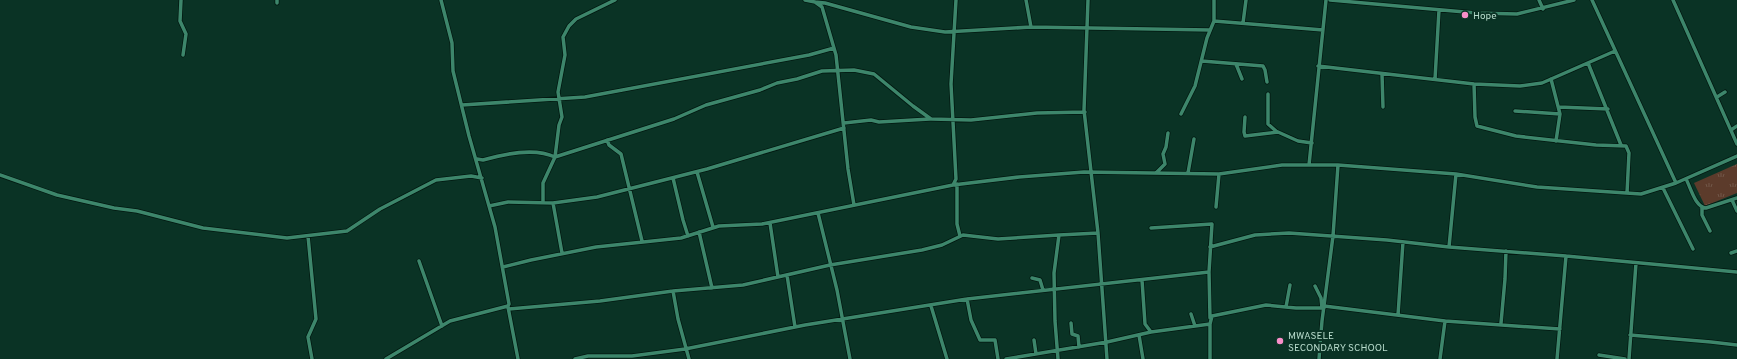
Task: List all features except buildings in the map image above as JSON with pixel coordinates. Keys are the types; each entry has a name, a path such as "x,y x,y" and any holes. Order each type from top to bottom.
{"street":[{"path":"181,0 180,21 186,34 183,55"},
{"path":"442,0 452,43 452,66 482,178 503,267 509,301 508,307 518,359"},
{"path":"543,203 542,183 555,157 559,125 562,117 558,99 558,81 565,55 563,41 569,26 576,19 591,10 604,7 614,0"},
{"path":"805,0 815,2 821,1 911,27 955,33 1031,27 1210,30"},
{"path":"956,0 951,84 957,184 956,224 960,236"},
{"path":"1026,0 1031,27"},
{"path":"1088,0 1084,112 1098,233 1101,284 1107,342 1107,359"},
{"path":"1181,114 1195,86 1210,30 1214,21 1214,0"},
{"path":"1243,23 1246,0"},
{"path":"1309,165 1326,0"},
{"path":"1330,0 1439,10 1517,14 1543,9 1574,0"},
{"path":"1539,0 1543,9"},
{"path":"1592,0 1676,183"},
{"path":"1673,0 1737,144"},
{"path":"815,2 822,7 839,70 844,126 854,205"},
{"path":"1434,79 1439,10"},
{"path":"1214,21 1322,30"},
{"path":"462,105 558,99 626,90 809,56 834,48"},
{"path":"1318,66 1474,84 1532,85 1551,80 1615,51"},
{"path":"1202,61 1263,66 1267,82"},
{"path":"1588,63 1608,109 1621,145"},
{"path":"1236,64 1242,79"},
{"path":"477,160 522,153 542,153 555,157 674,119 706,106 760,90 777,83 797,79 822,71 857,70 876,75 912,106 930,119"},
{"path":"1382,74 1382,108"},
{"path":"1551,80 1560,114 1556,140"},
{"path":"1474,84 1475,117 1477,126 1516,136 1596,145 1626,146 1629,153 1627,193"},
{"path":"1716,97 1725,92"},
{"path":"1268,94 1268,124 1277,132"},
{"path":"1559,107 1608,109"},
{"path":"1515,111 1560,114"},
{"path":"489,206 504,203 553,204 586,199 697,172 844,126 871,120 879,122 930,119 971,120 1037,113 1084,112"},
{"path":"1245,117 1244,136 1277,132 1284,133 1298,141 1312,143"},
{"path":"1731,130 1737,126"},
{"path":"1156,173 1165,164 1164,152 1168,133"},
{"path":"1188,173 1194,139"},
{"path":"607,140 609,145 621,154 642,241"},
{"path":"503,267 562,253 642,241 665,240 688,236 724,225 770,223 957,184 1018,177 1091,173 1219,174 1282,165 1338,164 1456,174 1537,187 1647,193 1686,179 1737,156"},
{"path":"1319,359 1323,307 1333,236 1338,164"},
{"path":"697,172 713,228"},
{"path":"1216,207 1219,174"},
{"path":"1449,247 1456,174"},
{"path":"0,176 63,197 114,208 137,211 203,228 267,237 287,238 339,233 352,228 380,209 436,180 471,176 482,178"},
{"path":"673,178 682,220 688,236"},
{"path":"956,179 957,184"},
{"path":"1686,179 1698,203 1702,207 1706,208 1737,198"},
{"path":"1663,188 1693,249"},
{"path":"1732,200 1737,211"},
{"path":"553,204 562,253"},
{"path":"1702,207 1702,215 1710,231"},
{"path":"818,213 844,319 850,359"},
{"path":"770,223 778,277"},
{"path":"1151,228 1210,223 1212,230 1209,272 1210,359"},
{"path":"699,232 712,288"},
{"path":"386,359 442,326 457,319 508,307 600,302 673,291 743,285 830,265 922,250 942,245 965,235 998,239 1059,234 1098,233"},
{"path":"1210,247 1255,235 1272,233 1333,236 1737,272"},
{"path":"1058,359 1054,307 1055,264 1059,234"},
{"path":"308,236 316,319 308,337 312,359"},
{"path":"1398,315 1403,242"},
{"path":"1501,323 1506,251"},
{"path":"1731,253 1737,251"},
{"path":"1557,359 1566,256"},
{"path":"419,261 442,326"},
{"path":"1629,359 1636,262"},
{"path":"575,359 588,356 632,356 686,349 795,327 932,306 967,299 1000,297 1042,290 1209,272"},
{"path":"787,275 795,327"},
{"path":"1032,278 1040,280 1042,290"},
{"path":"1142,280 1145,324 1151,332"},
{"path":"1286,307 1290,285"},
{"path":"1315,286 1320,294 1323,307"},
{"path":"673,291 688,359"},
{"path":"967,299 971,320 980,340 995,340 998,359"},
{"path":"1210,318 1212,316 1261,305 1323,307 1445,321 1501,323 1560,329"},
{"path":"932,306 947,359"},
{"path":"1191,314 1195,326"},
{"path":"1440,359 1445,321"},
{"path":"1071,323 1072,334 1078,336 1079,347"},
{"path":"1006,359 1107,342 1151,332 1210,324"},
{"path":"1139,335 1143,359"},
{"path":"1630,335 1737,345"},
{"path":"1034,340 1036,354"},
{"path":"1599,355 1625,359"}],"green space":[{"path":"1737,164 1737,193 1705,206 1694,183"}],"place":[{"name":"Hope","path":"1465,15"},
{"name":"MWASELE SECONDARY SCHOOL","path":"1280,341"}]}
